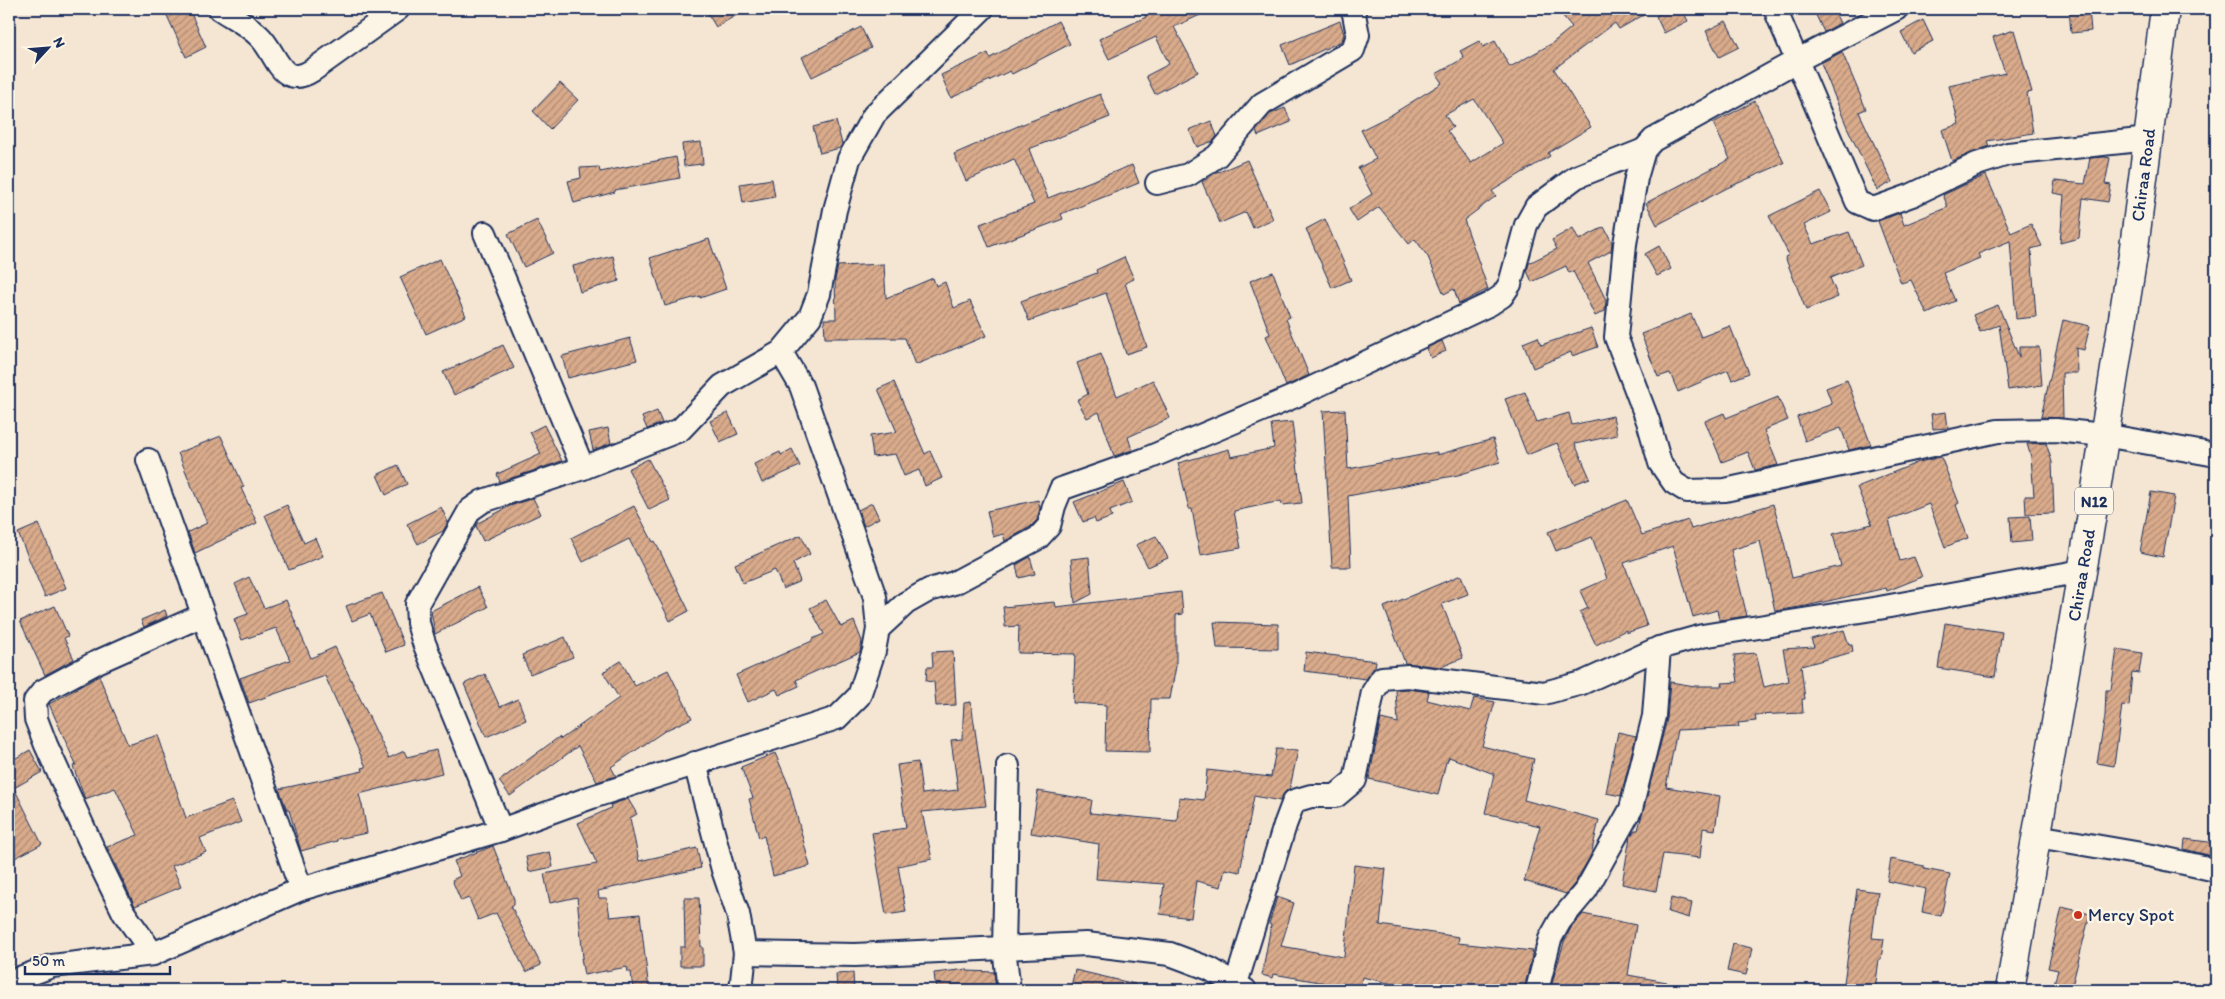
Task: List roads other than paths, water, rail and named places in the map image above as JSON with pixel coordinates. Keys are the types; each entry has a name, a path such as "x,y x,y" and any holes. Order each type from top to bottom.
{"highway":[{"name":"Chiraa Road","path":"2010,990 2104,435 2149,139 2165,9"}],"street":[{"path":"220,9 260,36 280,68 293,76 303,76 398,9"},
{"path":"501,830 424,643 418,623 416,604 470,510 483,501 583,468 680,430 722,386 781,352 810,318 819,294 835,210 849,159 874,115 982,9"},
{"path":"1156,183 1188,175 1217,156 1262,104 1353,50 1358,35 1353,9"},
{"path":"1775,9 1857,202 1873,209 1912,195 1977,164 2008,154 2149,139"},
{"path":"1896,9 1798,60 1653,140 1644,150 1636,178 1625,244 1616,337 1648,421 1660,463 1674,483 1687,491 1725,490 1998,432 2056,430 2104,435 2216,455"},
{"path":"878,629 906,603 929,590 954,583 1038,538 1049,526 1054,506 1062,489 1146,459 1295,396 1490,304 1502,296 1510,284 1526,225 1536,207 1576,177 1644,150"},
{"path":"485,233 583,468"},
{"path":"9,982 52,966 153,954 301,889 501,830 592,797 837,718 859,696 874,651 878,629 875,597 801,386 781,352"},
{"path":"148,460 301,889"},
{"path":"745,953 855,955 1086,944 1170,954 1210,968 1238,988 1285,824 1294,801 1311,796 1336,796 1355,780 1373,692 1382,678 1408,676 1544,693 1582,684 1659,648 1702,636 1889,606 2082,571"},
{"path":"153,954 124,913 101,866 46,745 36,719 36,702 43,691 97,662 204,615"},
{"path":"1537,990 1550,939 1560,921 1586,890 1631,809 1654,716 1659,648"},
{"path":"695,763 723,870 738,914 745,953 741,990"},
{"path":"1008,766 1004,948 1009,990"},
{"path":"2037,836 2153,856 2216,870"}],"place":[{"name":"Mercy Spot","path":"2078,915"}]}
